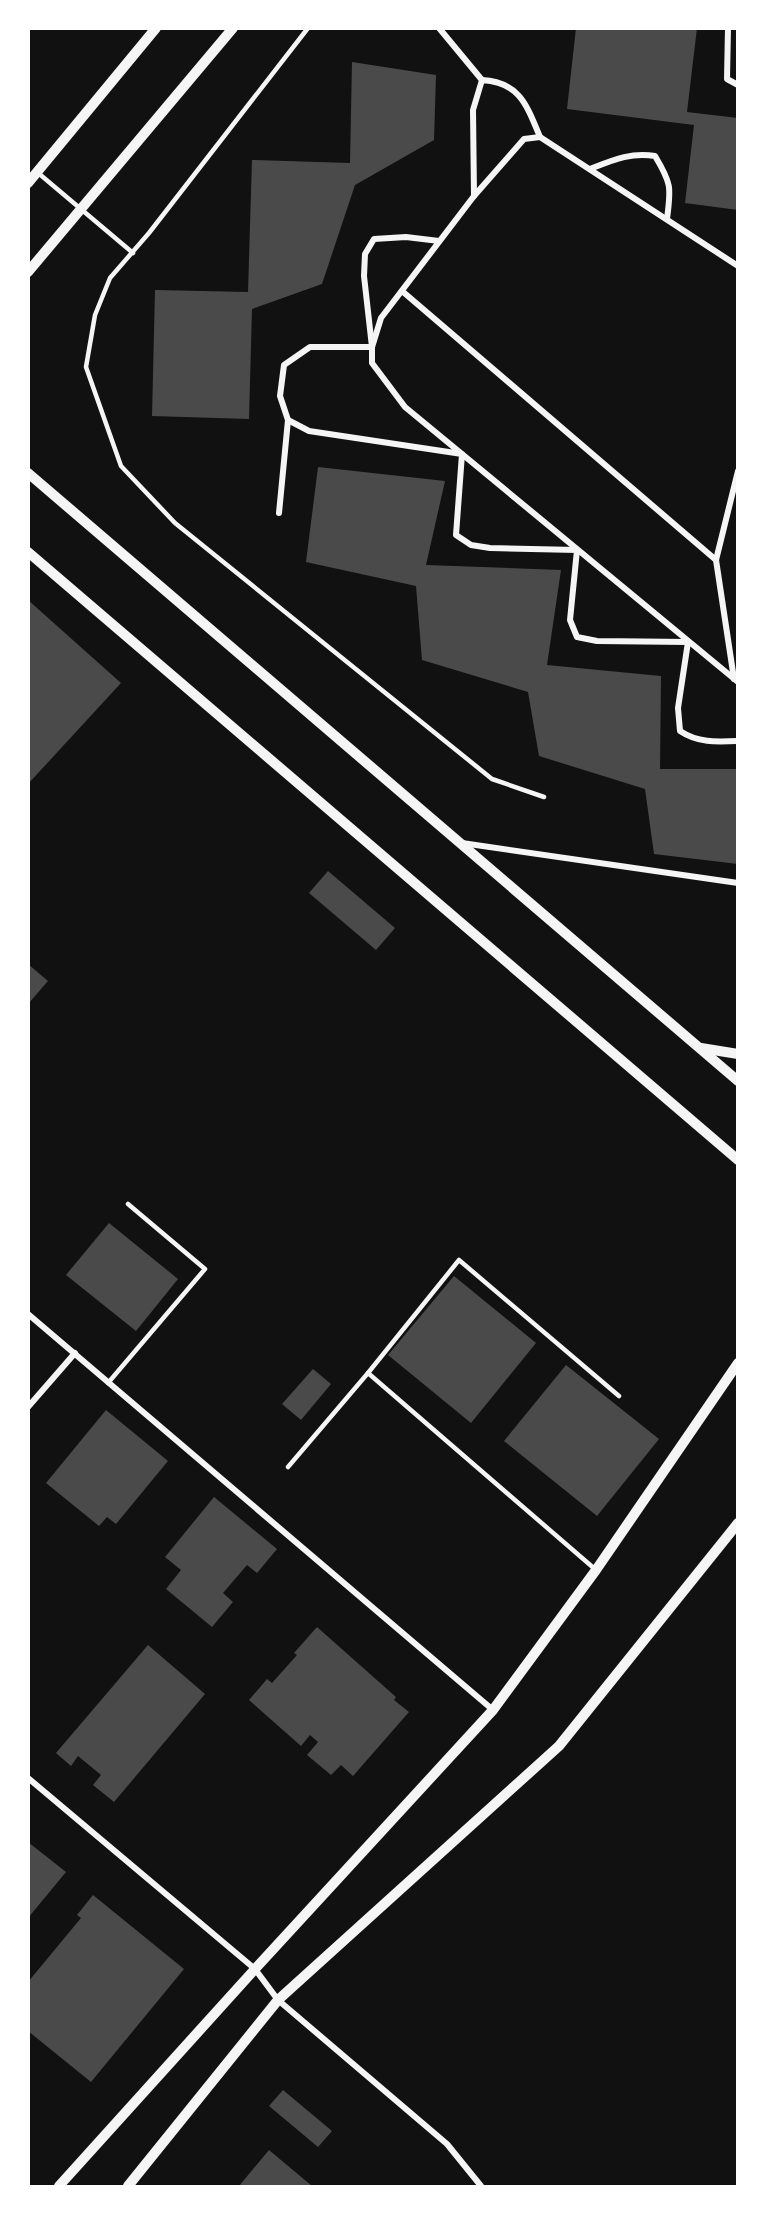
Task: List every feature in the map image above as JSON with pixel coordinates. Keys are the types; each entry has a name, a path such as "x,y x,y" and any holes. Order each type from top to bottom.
{"street":[{"path":"28,183 156,28"},
{"path":"28,272 233,28"},
{"path":"439,28 482,80 496,81 518,93 540,137 738,266"},
{"path":"728,28 727,79 738,85"},
{"path":"474,196 473,110 482,80"},
{"path":"372,347 381,318 474,196 524,139 540,137"},
{"path":"590,169 624,156 641,153 655,156 665,173 671,191 667,219"},
{"path":"440,242 406,237 374,239 365,254 364,276 372,363 405,406 736,681"},
{"path":"402,291 716,560"},
{"path":"279,513 288,420 280,396 284,365 310,347 372,347"},
{"path":"288,420 309,431 462,454"},
{"path":"462,454 456,535 471,546 577,550"},
{"path":"736,681 716,560 738,471"},
{"path":"28,473 738,1081"},
{"path":"577,550 570,620 577,637 597,641 688,642"},
{"path":"28,552 738,1160"},
{"path":"688,642 678,708 680,731 692,739 717,742 738,741"},
{"path":"459,843 738,883"},
{"path":"698,1047 738,1054"},
{"path":"28,1314 493,1710"},
{"path":"28,1407 75,1353"},
{"path":"59,2187 493,1710 596,1570 738,1363"},
{"path":"128,2187 278,2000 559,1746 738,1523"},
{"path":"28,1778 255,1969 278,2000 447,2144 480,2187"}],"lane":[{"path":"308,28 133,253 110,278 95,315 86,367 121,466 175,523 492,779 543,797"},
{"path":"37,172 133,253"},
{"path":"108,1383 206,1269 128,1204"},
{"path":"288,1467 368,1373 459,1260 619,1396"},
{"path":"368,1373 596,1570"}],"building":[{"path":"576,28 697,28 687,112 738,118 738,210 685,203 694,125 567,109"},
{"path":"352,62 436,75 434,140 355,185 322,284 252,309 249,419 152,416 155,290 248,292 252,160 350,163"},
{"path":"318,467 445,481 426,565 561,570 547,665 661,676 660,769 738,769 738,864 654,854 645,789 539,756 528,692 422,660 416,586 306,562"},
{"path":"28,600 121,683 28,784"},
{"path":"328,871 395,928 376,950 309,893"},
{"path":"28,964 48,981 28,1004"},
{"path":"109,1223 178,1279 136,1331 66,1275"},
{"path":"454,1276 536,1343 471,1423 388,1355"},
{"path":"566,1365 659,1439 597,1516 504,1441"},
{"path":"313,1369 331,1384 301,1420 282,1404"},
{"path":"106,1410 168,1461 116,1524 107,1517 99,1526 46,1483"},
{"path":"214,1497 277,1549 257,1573 247,1565 223,1593 233,1602 212,1627 166,1589 181,1570 165,1557"},
{"path":"317,1627 396,1697 394,1700 409,1712 353,1776 341,1765 331,1775 307,1755 318,1742 310,1735 301,1746 249,1700 267,1679 272,1683 297,1655 294,1653"},
{"path":"148,1645 205,1694 114,1802 93,1785 101,1775 78,1756 71,1766 56,1753"},
{"path":"28,1842 66,1872 28,1918"},
{"path":"93,1895 184,1969 91,2082 28,2031 28,1982 81,1918 77,1915"},
{"path":"283,2090 332,2131 318,2147 269,2106"},
{"path":"269,2150 312,2186 239,2186"}]}
